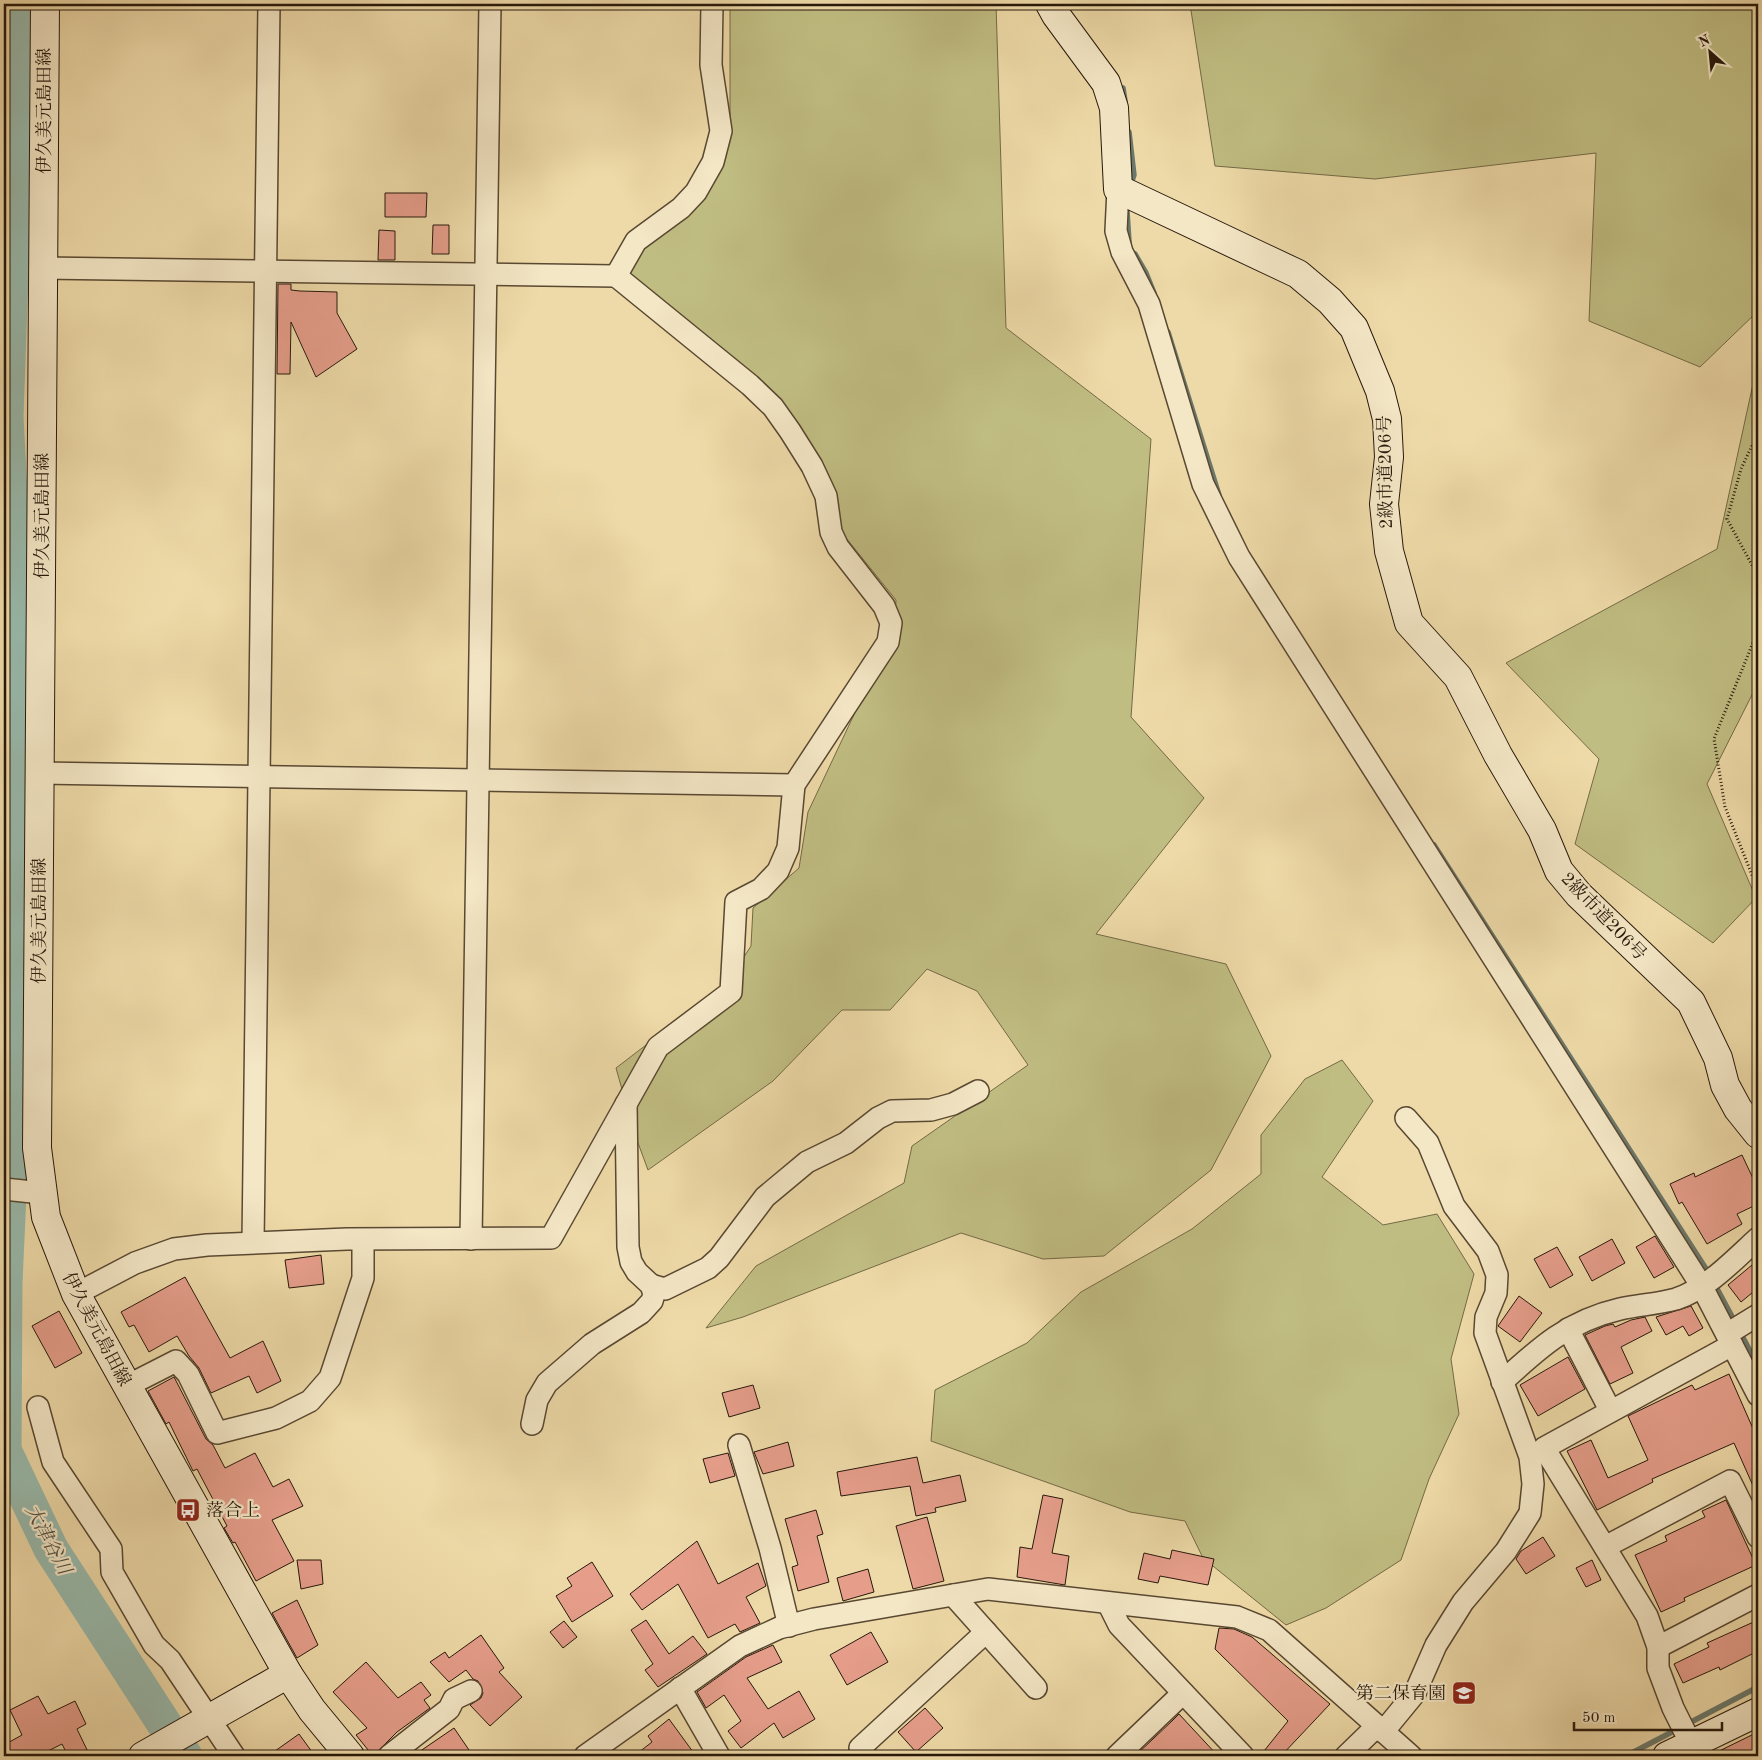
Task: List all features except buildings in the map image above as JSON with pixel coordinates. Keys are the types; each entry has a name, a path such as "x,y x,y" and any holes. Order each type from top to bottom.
{"main road":[{"name":"伊久美元島田線","path":"45,4 37,1148 23,1191 46,1217 76,1294 288,1674 312,1710 350,1756"},
{"path":"1050,4 1106,83 1114,108 1118,189"},
{"name":"2級市道206号","path":"1118,189 1298,274 1330,301 1354,328 1380,391 1387,419 1389,457 1384,504 1388,551 1409,623 1458,677 1498,755 1542,830 1559,870 1579,895 1692,1002 1718,1058 1725,1085 1738,1109 1758,1134"},
{"path":"144,1756 288,1674"},
{"path":"1667,1756 1694,1750 1758,1712"}],"street":[{"path":"253,1242 269,4"},
{"path":"471,1239 490,4"},
{"path":"616,276 636,240 681,208 696,192 713,162 721,131 711,65 712,4"},
{"path":"1118,189 1116,232 1122,252 1148,304 1203,484 1222,526 1244,566 1701,1285 1758,1395"},
{"path":"43,268 486,276 616,276 750,385 773,407 812,466 826,496 831,532 838,547 884,606 890,623 888,642 794,785 788,848 778,871 761,889 736,902 731,992 658,1047 551,1238 253,1242 174,1249 135,1263 76,1294"},
{"path":"40,773 794,785"},
{"path":"626,1104 628,1247 631,1262 636,1272 651,1285 665,1289 708,1268 719,1258 765,1197 807,1162 846,1142 878,1118 892,1111 931,1110 952,1104 978,1091"},
{"path":"1406,1118 1428,1143 1454,1206 1488,1251 1497,1274 1496,1293 1486,1317 1485,1333 1502,1382 1537,1452 1605,1547 1647,1616 1658,1647 1658,1668 1673,1708 1694,1750"},
{"path":"1502,1382 1546,1341 1568,1329 1618,1309 1677,1298 1701,1285 1758,1238"},
{"path":"127,1386 176,1361 188,1374 217,1432 276,1418 310,1401 330,1378 363,1278 362,1241"},
{"path":"532,1424 538,1400 546,1383 592,1344 642,1313 652,1301 654,1294 651,1285"},
{"path":"1537,1452 1729,1340 1758,1315"},
{"path":"1568,1329 1610,1410"},
{"path":"38,1407 53,1462 111,1549 112,1572 154,1644 170,1660 234,1756"},
{"path":"739,1445 770,1548 789,1626"},
{"path":"1346,1756 1380,1729 1415,1693 1436,1645 1463,1602 1506,1551 1530,1513 1537,1452"},
{"path":"1605,1547 1730,1481 1758,1537"},
{"path":"585,1756 740,1646 814,1618 988,1589 1237,1617 1269,1630 1411,1756"},
{"path":"953,1595 1036,1688"},
{"path":"1658,1647 1758,1595"},
{"path":"1108,1603 1118,1625 1243,1756"},
{"path":"860,1748 986,1632"},
{"path":"680,1688 720,1756"},
{"path":"394,1755 449,1709 454,1699 471,1691"},
{"path":"1117,1756 1183,1693"}],"path":[{"path":"1758,433 1741,469 1727,519 1758,576"},
{"path":"1758,630 1714,739 1725,807 1758,890"}],"shaded area":[{"path":"730,4 996,4 1006,328 1151,439 1131,717 1204,798 1096,934 1226,964 1271,1056 1211,1170 1104,1256 1043,1259 961,1233 743,1317 706,1328 756,1266 904,1183 912,1146 1028,1065 977,991 927,969 890,1010 842,1010 773,1081 648,1170 634,1132 616,1068 727,983 751,946 753,908 799,868 808,812 894,630 896,600 838,528 763,385 626,279 646,243 700,197 730,124"},
{"path":"1190,4 1758,4 1758,311 1700,367 1589,321 1596,153 1375,179 1215,166"},
{"path":"1758,361 1758,683 1707,784 1756,898 1713,943 1575,844 1599,759 1506,663 1717,549"},
{"path":"1342,1060 1373,1101 1322,1177 1383,1225 1437,1214 1474,1274 1451,1359 1459,1414 1429,1479 1401,1560 1326,1608 1286,1625 1203,1558 1185,1521 1130,1512 931,1441 935,1390 1027,1343 1081,1292 1192,1229 1261,1174 1261,1135 1305,1079"}],"waterway":[{"name":"大津谷川","path":"17,4 16,135 6,417 15,588 19,890 16,1037 5,1283 4,1450 51,1549 185,1756"},
{"path":"1123,88 1125,101"},
{"path":"1129,132 1134,175 1130,187"},
{"path":"1127,211 1129,242"},
{"path":"1135,254 1146,273 1154,293"},
{"path":"1168,332 1219,495"},
{"path":"1434,845 1710,1275"},
{"path":"1714,1283 1736,1324"},
{"path":"1740,1332 1758,1366"},
{"path":"1626,1756 1758,1687"}],"place":[{"name":"落合上","path":"188,1510"},
{"name":"第二保育園","path":"1464,1693"}]}
